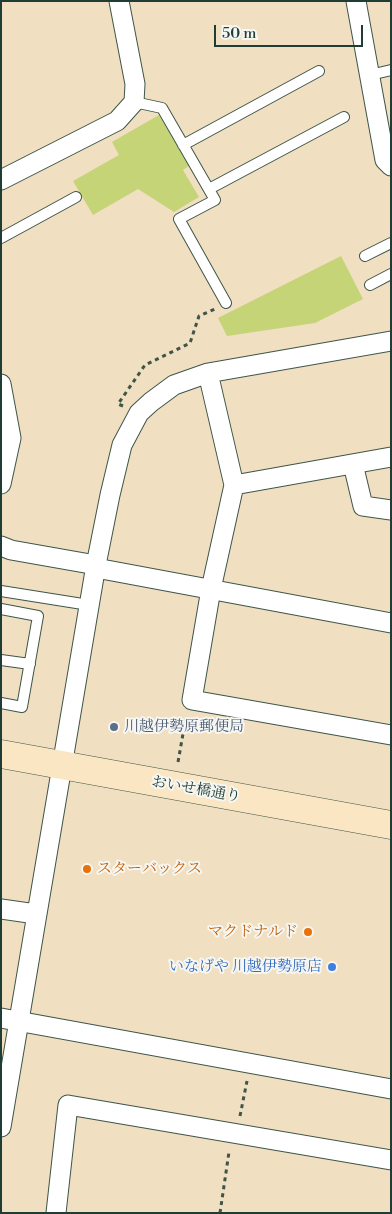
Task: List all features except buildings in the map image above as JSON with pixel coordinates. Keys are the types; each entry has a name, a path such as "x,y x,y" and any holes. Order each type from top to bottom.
{"street":[{"path":"1,180 117,121 134,102 134,84 119,1"},
{"path":"356,1 385,160 391,166"},
{"path":"1,1126 10,1020 36,914 96,566 122,445 139,413 174,385 208,373 391,341"},
{"path":"208,373 234,485 211,589 192,700 391,735"},
{"path":"1,384 11,438 1,484"},
{"path":"234,485 391,456"},
{"path":"352,464 363,506 391,510"},
{"path":"1,546 10,550 391,623"},
{"name":"おいせ橋通り","path":"1,754 391,825"},
{"path":"1,909 36,914"},
{"path":"10,1020 391,1089"},
{"path":"56,1213 68,1105 391,1160"}],"lane":[{"path":"370,75 391,70"},
{"path":"183,144 319,72"},
{"path":"134,102 162,108 215,200 179,218 226,303"},
{"path":"209,189 344,117"},
{"path":"1,238 76,197"},
{"path":"365,256 391,243"},
{"path":"370,285 391,274"},
{"path":"1,591 89,606"},
{"path":"1,609 38,616 22,707 1,704"},
{"path":"1,660 30,664"}],"path":[{"path":"139,413 118,404 145,366 190,343 199,316 226,303"},
{"path":"178,764 187,709 192,700"},
{"path":"220,1213 234,1134 251,1063"}],"green space":[{"path":"159,115 189,166 183,170 199,197 174,212 138,189 93,215 73,181 119,155 112,142"},
{"path":"341,256 363,299 315,323 227,336 218,318"}],"place":[{"name":"川越伊勢原郵便局","path":"114,727"},
{"name":"スターバックス","path":"87,869"},
{"name":"マクドナルド","path":"308,932"},
{"name":"いなげや 川越伊勢原店","path":"332,967"}]}
